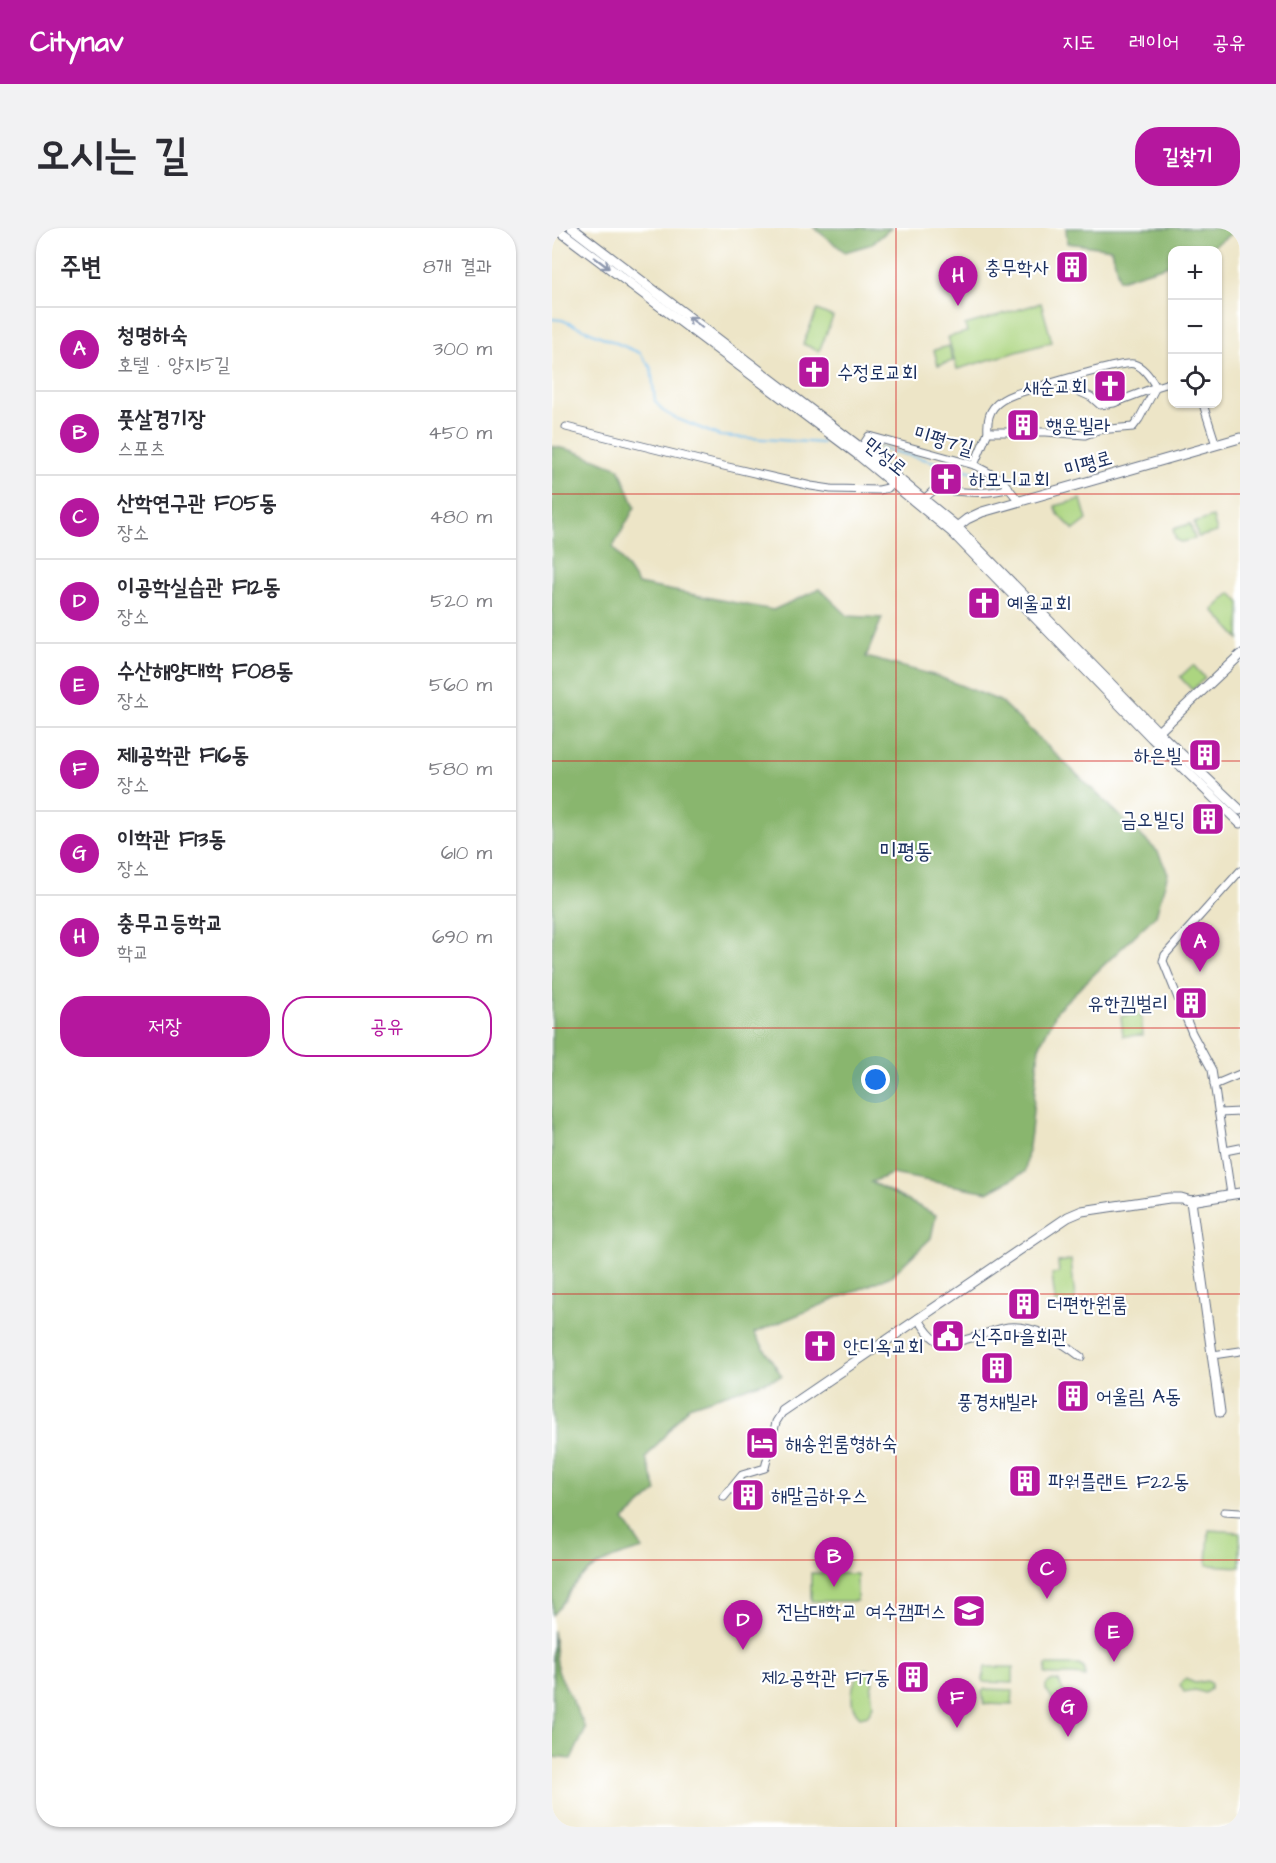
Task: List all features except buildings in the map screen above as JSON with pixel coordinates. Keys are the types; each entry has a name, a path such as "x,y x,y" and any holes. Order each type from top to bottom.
{"street":[{"name":"만성로","path":"556,228 859,451"},
{"name":"만성로","path":"572,228 859,451 954,529"},
{"path":"974,465 987,432 989,414 1003,399 1131,363 1136,364 1147,373 1156,387"},
{"path":"1066,380 1071,388 1091,397 1100,405 1107,405 1168,383"},
{"path":"987,432 1046,432 1085,435 1098,430 1133,427 1156,387"},
{"path":"1204,408 1216,445"},
{"path":"566,427 820,488 879,490 888,488 894,481"},
{"name":"미평7길","path":"859,451 869,436 974,465 994,475 1009,488 1019,501"},
{"name":"미평로","path":"954,529 974,515 1240,438"},
{"name":"만성로","path":"894,481 923,500 954,529 1240,824"},
{"path":"923,500 934,490 991,492 1009,488"},
{"path":"1155,735 1240,656"},
{"name":"만성로","path":"1155,735 1240,810"},
{"path":"724,1497 742,1475 765,1468 776,1422 783,1410 1075,1213 1169,1198 1191,1201 1236,1194 1225,1151 1212,1070 1192,1034 1163,961 1165,955 1240,871"},
{"path":"1214,1084 1240,1074"},
{"path":"1219,1113 1240,1112"},
{"path":"1225,1151 1240,1149"},
{"path":"1191,1201 1220,1412"},
{"path":"918,1318 934,1339 942,1343 1017,1327 1058,1341 1081,1357"},
{"path":"1213,1355 1240,1351"},
{"path":"1224,1512 1240,1513"}],"green space":[{"path":"814,228 891,228 872,244 845,252"},
{"path":"1066,228 1240,228 1213,246 1168,246 1168,265 1119,280 1112,249 1067,243"},
{"path":"1041,303 1052,342 957,369 948,337 967,332 965,325"},
{"path":"817,310 833,317 819,351 803,344"},
{"path":"949,346 953,361 938,365 934,350"},
{"path":"552,446 574,451 619,468 635,507 613,547 638,584 773,610 820,589 848,616 882,618 866,657 937,676 1000,701 1158,852 1168,873 1156,915 1058,1009 1039,1047 1025,1172 988,1192 892,1174 871,1182 936,1215 931,1238 891,1276 754,1333 782,1376 689,1406 646,1458 657,1491 624,1520 643,1549 615,1558 589,1571 575,1584 552,1615"},
{"path":"1081,499 1087,520 1074,530 1058,514 1055,506"},
{"path":"1213,517 1217,532 1198,537 1194,523"},
{"path":"1190,524 1195,539 1181,542 1176,540 1173,529"},
{"path":"1231,593 1240,603 1239,639 1213,610"},
{"path":"1193,665 1205,678 1192,690 1180,677"},
{"path":"1141,1014 1143,1035 1123,1036 1121,1016"},
{"path":"1071,1260 1076,1308 1063,1310 1062,1302 1055,1303 1052,1274 1059,1273 1058,1262"},
{"path":"1209,1530 1240,1532 1240,1567 1207,1565"},
{"path":"811,1573 857,1574 857,1601 811,1601"},
{"path":"553,1630 558,1671 586,1729 571,1759 552,1757"},
{"path":"1046,1665 1079,1665 1084,1668 1085,1677 1045,1674"},
{"path":"985,1667 1013,1667 1013,1683 984,1682"},
{"path":"867,1669 874,1677 871,1689 873,1705 868,1715 860,1717 853,1707 852,1693 858,1675 862,1670"},
{"path":"1185,1679 1195,1683 1207,1681 1211,1684 1210,1689 1205,1693 1195,1690 1184,1692 1180,1685"},
{"path":"1052,1680 1059,1681 1064,1693 1068,1696 1069,1701 1065,1704 1056,1703 1046,1690 1046,1685"},
{"path":"985,1689 1013,1690 1012,1705 984,1704 982,1692"}],"waterway":[{"path":"552,319 562,320 640,353 651,368 655,401 663,411 675,418 720,436 823,443"},
{"path":"880,448 974,472 999,486"}],"place":[{"name":"충무학사","path":"1072,267"},
{"name":"충무고등학교","path":"958,306"},
{"name":"수정로교회","path":"814,372"},
{"name":"새순교회","path":"1110,386"},
{"name":"행운빌라","path":"1023,425"},
{"name":"하모니교회","path":"946,479"},
{"name":"예울교회","path":"984,603"},
{"name":"하은빌","path":"1205,755"},
{"name":"금오빌딩","path":"1208,819"},
{"name":"청명하숙","path":"1200,972"},
{"name":"유한킴벌리","path":"1191,1003"},
{"name":"더편한원룸","path":"1024,1304"},
{"name":"신주마을회관","path":"948,1336"},
{"name":"안디옥교회","path":"820,1346"},
{"name":"풍경채빌라","path":"997,1368"},
{"name":"어울림 A동","path":"1073,1396"},
{"name":"해송원룸형하숙","path":"762,1443"},
{"name":"파워플랜트 F22동","path":"1025,1481"},
{"name":"해말금하우스","path":"748,1495"},
{"name":"풋살경기장","path":"834,1587"},
{"name":"산학연구관 F05동","path":"1047,1599"},
{"name":"전남대학교 여수캠퍼스","path":"969,1611"},
{"name":"이공학실습관 F12동","path":"743,1650"},
{"name":"수산해양대학 F08동","path":"1114,1662"},
{"name":"제2공학관 F17동","path":"913,1677"},
{"name":"제1공학관 F16동","path":"957,1728"},
{"name":"이학관 F13동","path":"1068,1737"}],"district":[{"name":"미평동","path":"906,850"}]}
